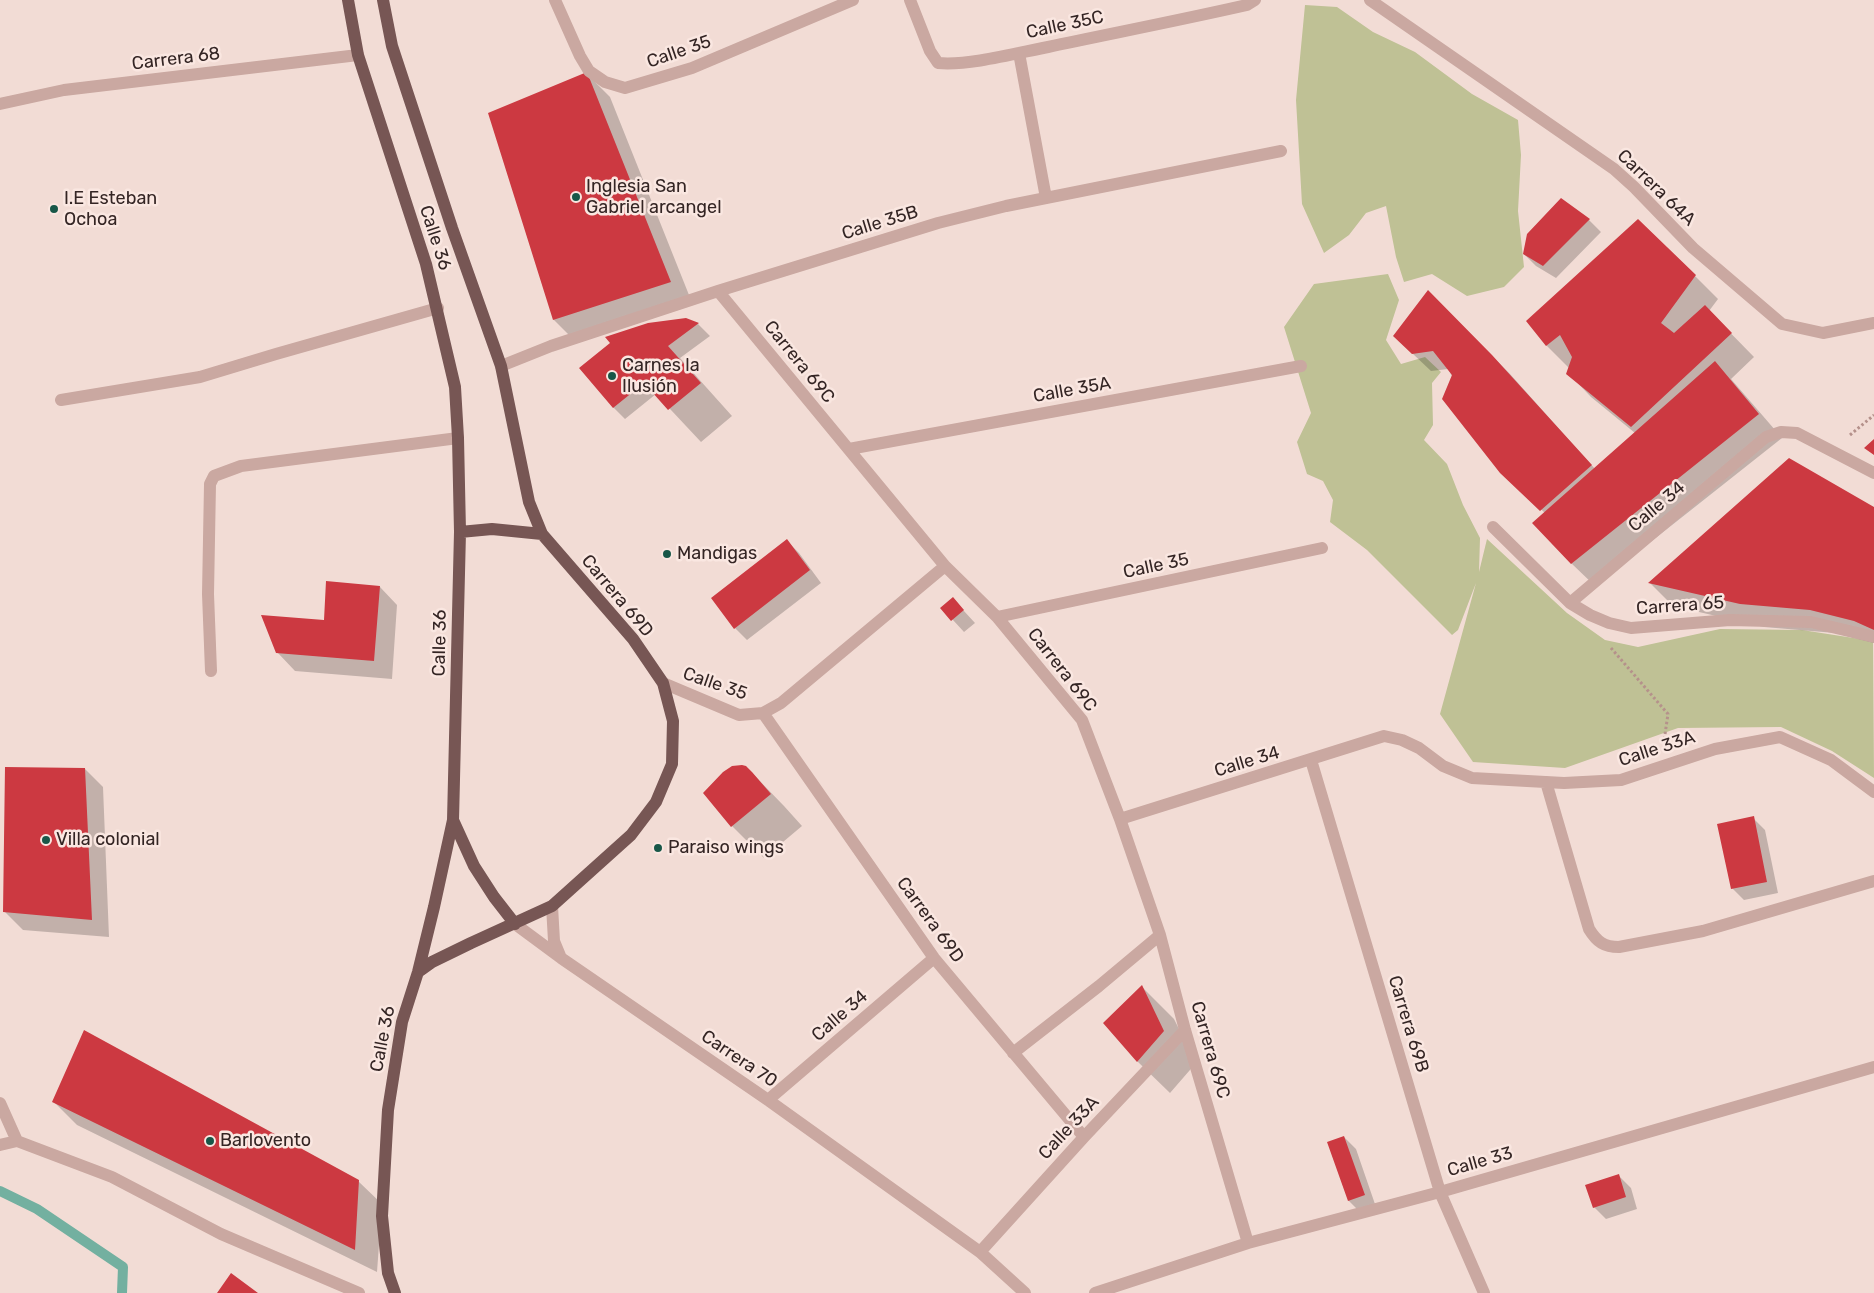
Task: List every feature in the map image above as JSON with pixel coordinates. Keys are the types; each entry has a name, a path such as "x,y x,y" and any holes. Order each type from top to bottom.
{"main road":[{"name":"Calle 36","path":"348,0 358,55 426,264 438,308 455,387 458,438 460,532 454,820 418,972 402,1022 388,1110 382,1216 388,1273 395,1293"},
{"name":"Calle 36","path":"383,0 392,46 452,228 501,366 529,502 542,534"},
{"path":"460,532 492,529 542,534"},
{"name":"Carrera 69D","path":"542,534 633,639 663,683"},
{"name":"Calle 35","path":"515,924 552,906 631,835 656,802 672,764 673,721 663,683"},
{"path":"418,972 432,962 462,947 515,924 494,897 474,866 454,820"}],"street":[{"name":"Calle 35","path":"554,0 589,71 605,82 625,88 692,68 853,0"},
{"name":"Calle 35C","path":"910,0 930,51 938,63 951,64 1019,53 1247,5 1255,0"},
{"name":"Carrera 64A","path":"1370,0 1614,169 1693,248 1782,324 1822,334 1874,323"},
{"path":"1019,53 1046,198"},
{"name":"Carrera 68","path":"0,104 64,90 358,55"},
{"name":"Calle 35B","path":"501,366 551,346 718,291 938,223 1046,198 1281,151"},
{"name":"Carrera 69C","path":"718,291 945,566 997,617 1082,720 1120,819 1160,935 1185,1030 1248,1243"},
{"path":"61,400 200,377 438,308"},
{"name":"Calle 35A","path":"849,449 1301,366"},
{"name":"Calle 34","path":"1570,603 1766,437 1781,432 1797,433 1874,474"},
{"path":"212,671 208,594 210,484 214,476 241,466 458,438"},
{"name":"Carrera 65","path":"1493,527 1570,603 1590,615 1609,623 1631,628 1730,620 1811,622 1874,637"},
{"name":"Calle 35","path":"997,617 1322,548"},
{"name":"Calle 35","path":"663,683 739,715 763,713 781,703 945,566"},
{"name":"Carrera 69D","path":"763,713 934,958 1084,1137"},
{"name":"Calle 34","path":"1120,819 1384,736"},
{"name":"Calle 33A","path":"1384,736 1402,740 1419,748 1443,766 1472,778 1564,783 1620,780 1716,748 1780,737 1831,760 1874,792"},
{"name":"Carrera 69B","path":"1311,760 1440,1192 1484,1293"},
{"path":"1546,782 1589,930 1600,943 1609,947 1619,947 1703,931 1874,881"},
{"path":"552,906 554,941 561,958"},
{"name":"Carrera 70","path":"515,924 561,958 768,1100 980,1252 1025,1293"},
{"path":"1013,1053 1099,986 1160,935"},
{"name":"Calle 34","path":"768,1100 934,958"},
{"name":"Calle 33A","path":"980,1252 1084,1137 1185,1030"},
{"name":"Calle 33","path":"1095,1293 1248,1243 1440,1192 1874,1067"},
{"path":"0,1103 17,1141"},
{"path":"0,1145 17,1141 112,1177 221,1234 358,1293"}],"path":[{"path":"1609,623 1605,640 1668,714 1660,767"}],"green space":[{"path":"1305,5 1337,7 1373,32 1415,52 1472,94 1518,120 1521,155 1518,211 1524,267 1504,287 1467,296 1432,274 1404,282 1396,257 1386,206 1366,213 1349,235 1324,253 1302,204 1296,100"},
{"path":"1388,274 1399,300 1386,340 1401,364 1425,357 1441,372 1432,383 1433,425 1424,440 1447,464 1463,505 1480,538 1479,572 1487,539 1567,613 1605,640 1638,647 1720,629 1802,630 1873,641 1874,778 1832,751 1781,727 1678,728 1565,768 1473,762 1440,714 1476,583 1458,630 1452,635 1367,550 1330,522 1333,500 1323,481 1307,474 1297,442 1311,413 1284,327 1314,284"}],"building":[{"name":"Inglesia San Gabriel arcangel","path":"587,72 671,282 553,320 488,113"},
{"path":"1561,198 1590,219 1543,266 1523,254 1527,234"},
{"path":"1638,219 1696,275 1661,323 1674,333 1705,305 1732,333 1631,427 1566,374 1572,357 1560,335 1546,346 1526,321"},
{"path":"1428,290 1492,355 1592,465 1540,511 1500,473 1442,399 1452,375 1433,351 1412,354 1393,336"},
{"path":"686,318 699,323 668,346 701,383 668,410 644,383 613,408 579,368 610,343 605,337 648,323"},
{"path":"1715,361 1759,414 1571,564 1532,523"},
{"path":"1874,439 1874,455 1864,448"},
{"path":"1789,458 1874,507 1874,630 1854,621 1810,610 1740,604 1648,583"},
{"path":"787,539 810,570 734,629 711,598"},
{"path":"326,581 380,586 374,661 276,653 261,615 324,620"},
{"path":"953,597 964,610 951,621 940,608"},
{"path":"742,765 752,772 771,794 731,827 703,793 723,772 732,766"},
{"name":"Villa colonial","path":"5,767 85,768 92,920 3,912"},
{"path":"1754,816 1767,882 1731,889 1717,824"},
{"path":"1142,985 1164,1031 1137,1062 1103,1023"},
{"name":"Barlovento","path":"84,1030 359,1180 355,1250 52,1102"},
{"path":"1344,1136 1365,1195 1348,1201 1327,1142"},
{"path":"1619,1174 1626,1197 1593,1208 1585,1185"},
{"path":"231,1273 258,1293 217,1293"}],"waterway":[{"path":"0,1191 37,1209 123,1267 122,1293"}],"place":[{"name":"Inglesia San Gabriel arcangel","path":"576,197"},
{"name":"I.E Esteban Ochoa","path":"54,209"},
{"name":"Carnes la Ilusión","path":"612,376"},
{"name":"Mandigas","path":"667,554"},
{"name":"Villa colonial","path":"46,840"},
{"name":"Paraiso wings","path":"658,848"},
{"name":"Barlovento","path":"210,1141"}]}
